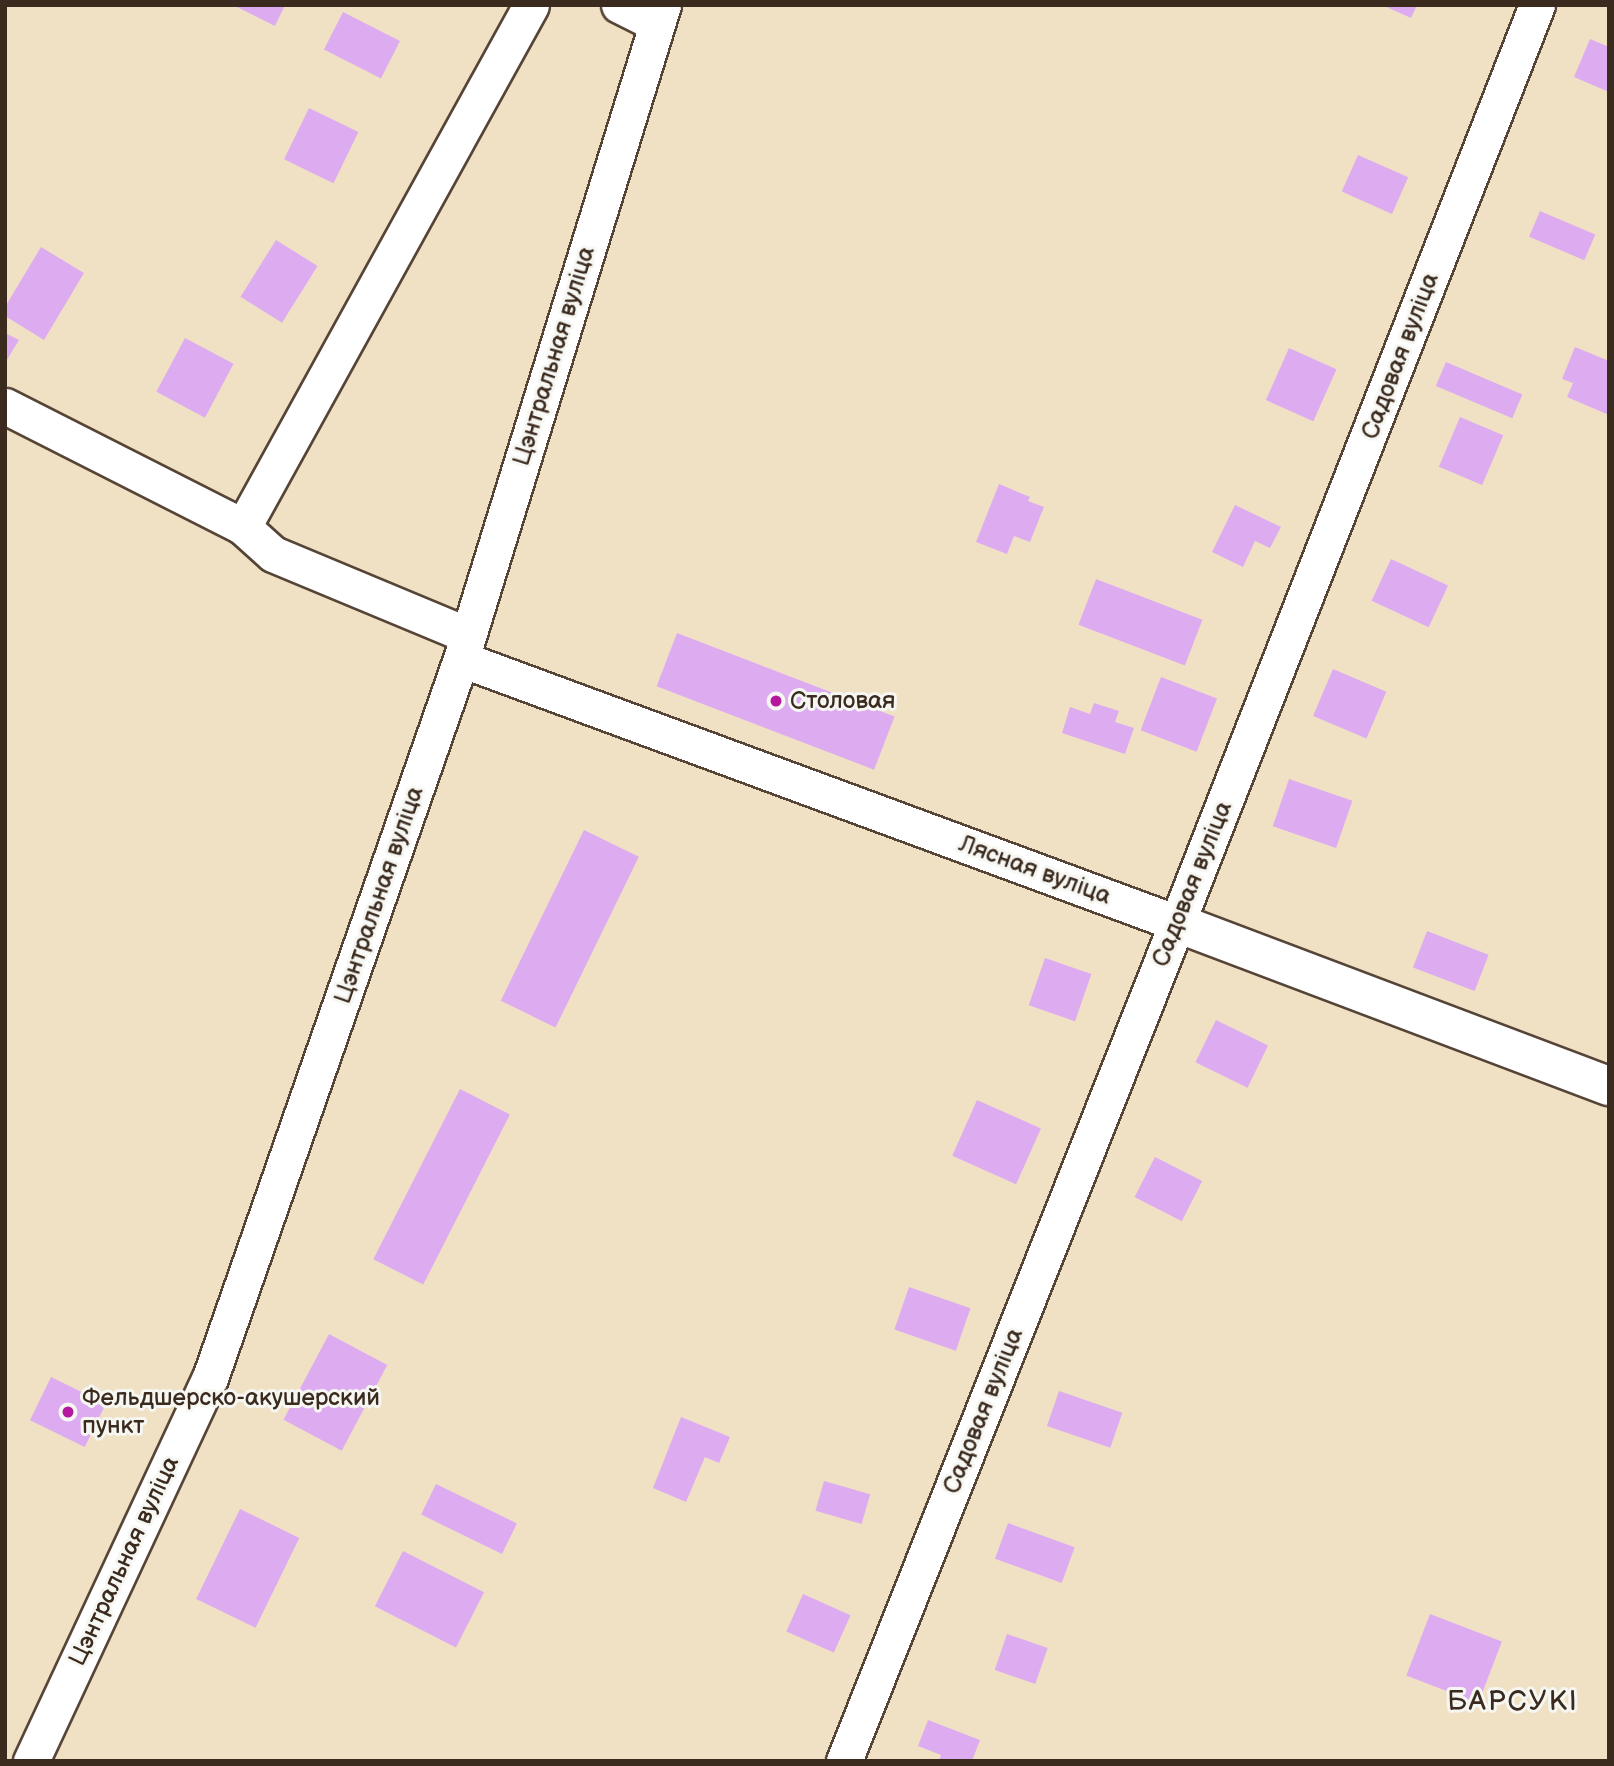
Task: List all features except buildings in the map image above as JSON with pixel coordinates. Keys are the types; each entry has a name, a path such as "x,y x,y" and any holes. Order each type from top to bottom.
{"street":[{"path":"243,527 531,5"},
{"path":"619,5 660,15"},
{"name":"Садовая вуліца","path":"844,1761 1177,923 1537,5"},
{"name":"Цэнтральная вуліца","path":"31,1761 210,1378 464,647 660,15"},
{"name":"Лясная вуліца","path":"5,406 243,527 273,554 464,647 1177,923 1609,1086"}],"place":[{"name":"Столовая","path":"776,701"},
{"name":"Фельдшерско-акушерский пункт","path":"68,1412"}],"district":[{"name":"БАРСУКІ","path":"1513,1702"}]}
